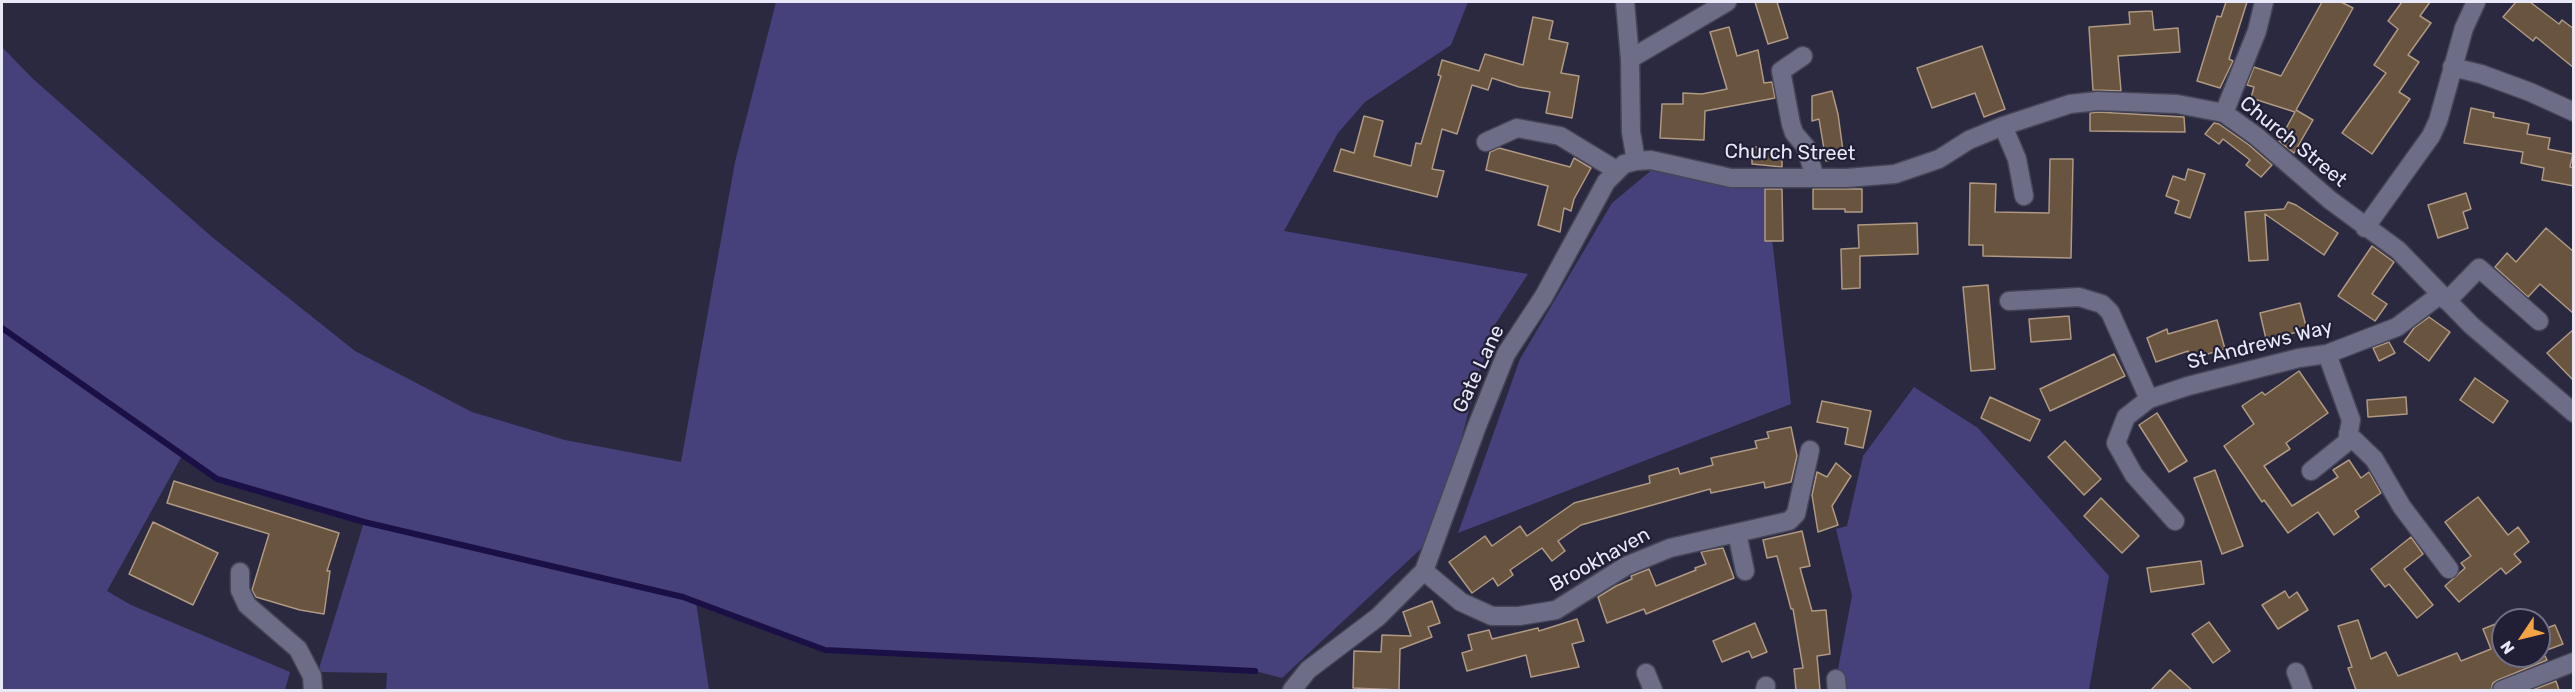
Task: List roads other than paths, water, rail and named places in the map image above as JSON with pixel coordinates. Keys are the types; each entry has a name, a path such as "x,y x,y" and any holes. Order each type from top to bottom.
{"street":[{"path":"1486,142 1517,128 1560,136 1616,170 1624,164 1636,161 1630,132 1630,59 1625,2"},
{"path":"1630,59 1727,2"},
{"path":"2224,113 2257,31 2264,2"},
{"path":"2366,228 2431,136 2438,121 2464,28 2476,2"},
{"path":"1803,56 1781,70 1791,124 1794,133 1806,147 1815,178"},
{"path":"2452,67 2481,74 2530,92 2574,112"},
{"name":"Church Street","path":"1636,161 1651,160 1731,178 1815,178 1895,174 1940,159 1969,140 2003,126 2070,104 2098,101 2177,104 2224,113 2239,122 2366,228 2398,250 2444,298 2574,413"},
{"path":"2003,126 2018,159 2024,196"},
{"name":"Gate Lane","path":"1292,690 1308,670 1378,617 1424,571 1506,354 1544,296 1606,182 1616,170"},
{"name":"St Andrews Way","path":"2149,399 2188,386 2299,358 2327,354 2397,327 2444,298 2479,267 2539,321"},
{"path":"2009,301 2079,297 2102,304 2116,323 2149,399 2126,417 2116,443 2134,475 2175,520"},
{"path":"2311,471 2347,442 2350,420 2327,354"},
{"path":"2348,434 2374,459 2402,507 2449,569"},
{"name":"Brookhaven","path":"1424,571 1461,602 1491,616 1519,616 1556,610 1626,566 1670,548 1789,521 1796,514 1810,450"},
{"path":"1737,533 1745,571"},
{"path":"240,572 240,590 247,605 298,649 312,676 313,690"},
{"path":"2502,690 2574,662"},
{"path":"2296,672 2303,690"},
{"path":"1646,673 1653,690"}],"waterway":[{"path":"2,328 217,479 364,522 683,597 825,650 1255,671"}]}
